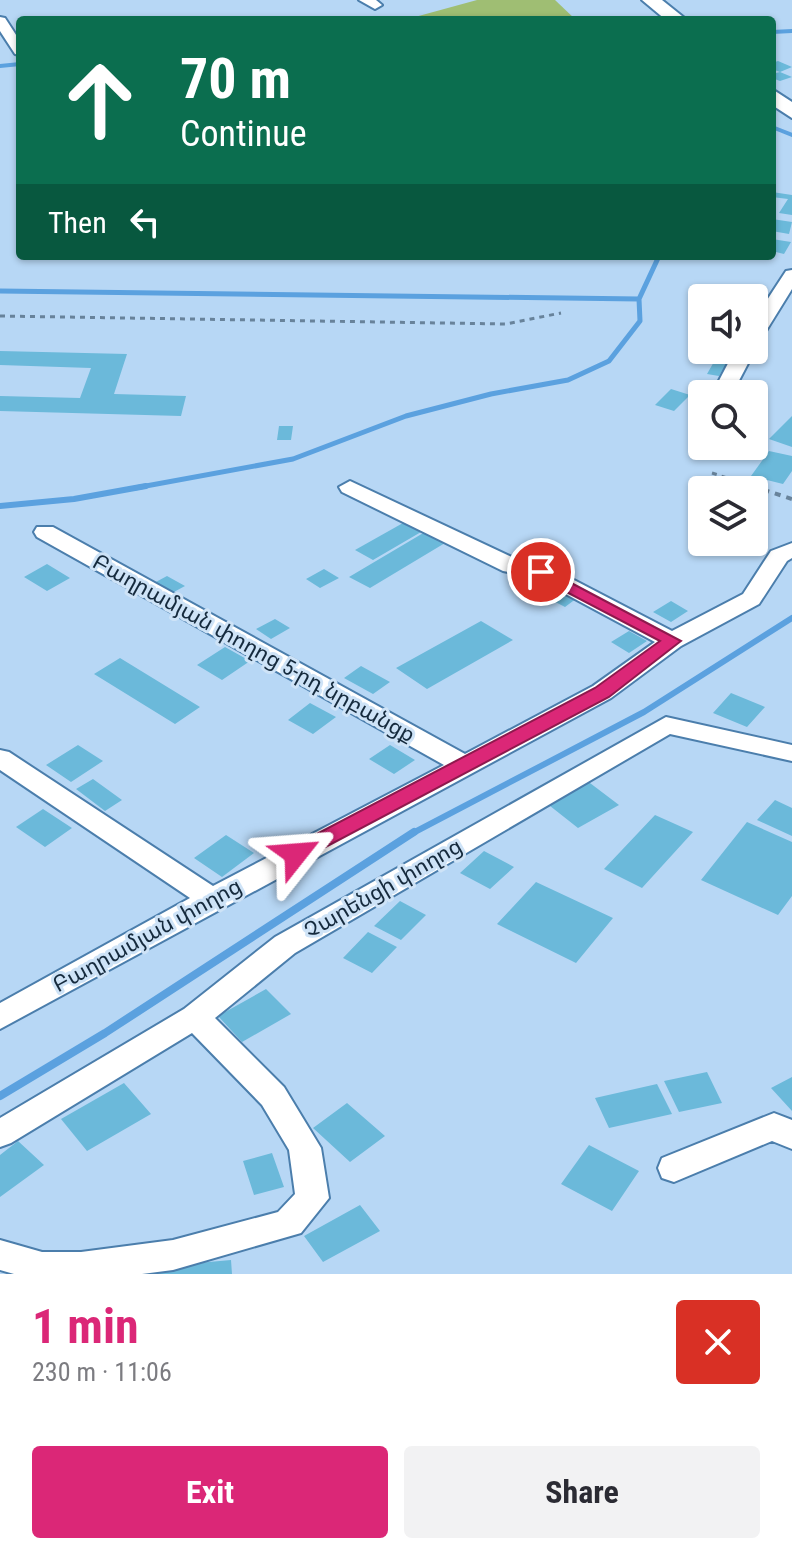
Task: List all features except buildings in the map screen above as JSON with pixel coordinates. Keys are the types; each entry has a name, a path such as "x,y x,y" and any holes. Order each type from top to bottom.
{"main road":[{"path":"651,0 673,16"},
{"path":"776,98 792,112"}],"street":[{"path":"0,21 16,45"},
{"path":"768,313 792,275"},
{"path":"350,487 511,566 541,572 672,641"},
{"name":"Բաղրամյան փողոց 5-րդ նրբանցք","path":"45,532 463,764"},
{"name":"Բաղրամյան փողոց","path":"0,1017 212,899 602,692 672,641 751,599 779,556 792,550"},
{"name":"Չարենցի փողոց","path":"0,1134 195,1017 285,945 666,725 792,753"},
{"path":"0,758 212,899"},
{"path":"0,1255 42,1267 81,1267 173,1255 289,1223 312,1198 305,1148 273,1096 195,1017"},
{"path":"674,1168 774,1126 792,1136"}],"path":[{"path":"0,316 506,324 561,313"},
{"path":"712,473 792,499"}],"green space":[{"path":"477,0 555,0 572,16 419,16"}],"waterway":[{"path":"776,32 792,31"},
{"path":"0,66 16,64"},
{"path":"776,129 792,135"},
{"path":"639,299 657,260"},
{"path":"0,291 639,299"},
{"path":"140,487 293,459 406,416 491,394 568,380 609,361 640,321 639,299"},
{"path":"140,487 146,486"},
{"path":"0,506 74,499 140,487"},
{"path":"135,488 140,487"},
{"path":"411,834 644,712 792,618"},
{"path":"0,1096 105,1033 414,832"}],"route":[{"path":"296,854 602,692 672,641 541,572"}]}
